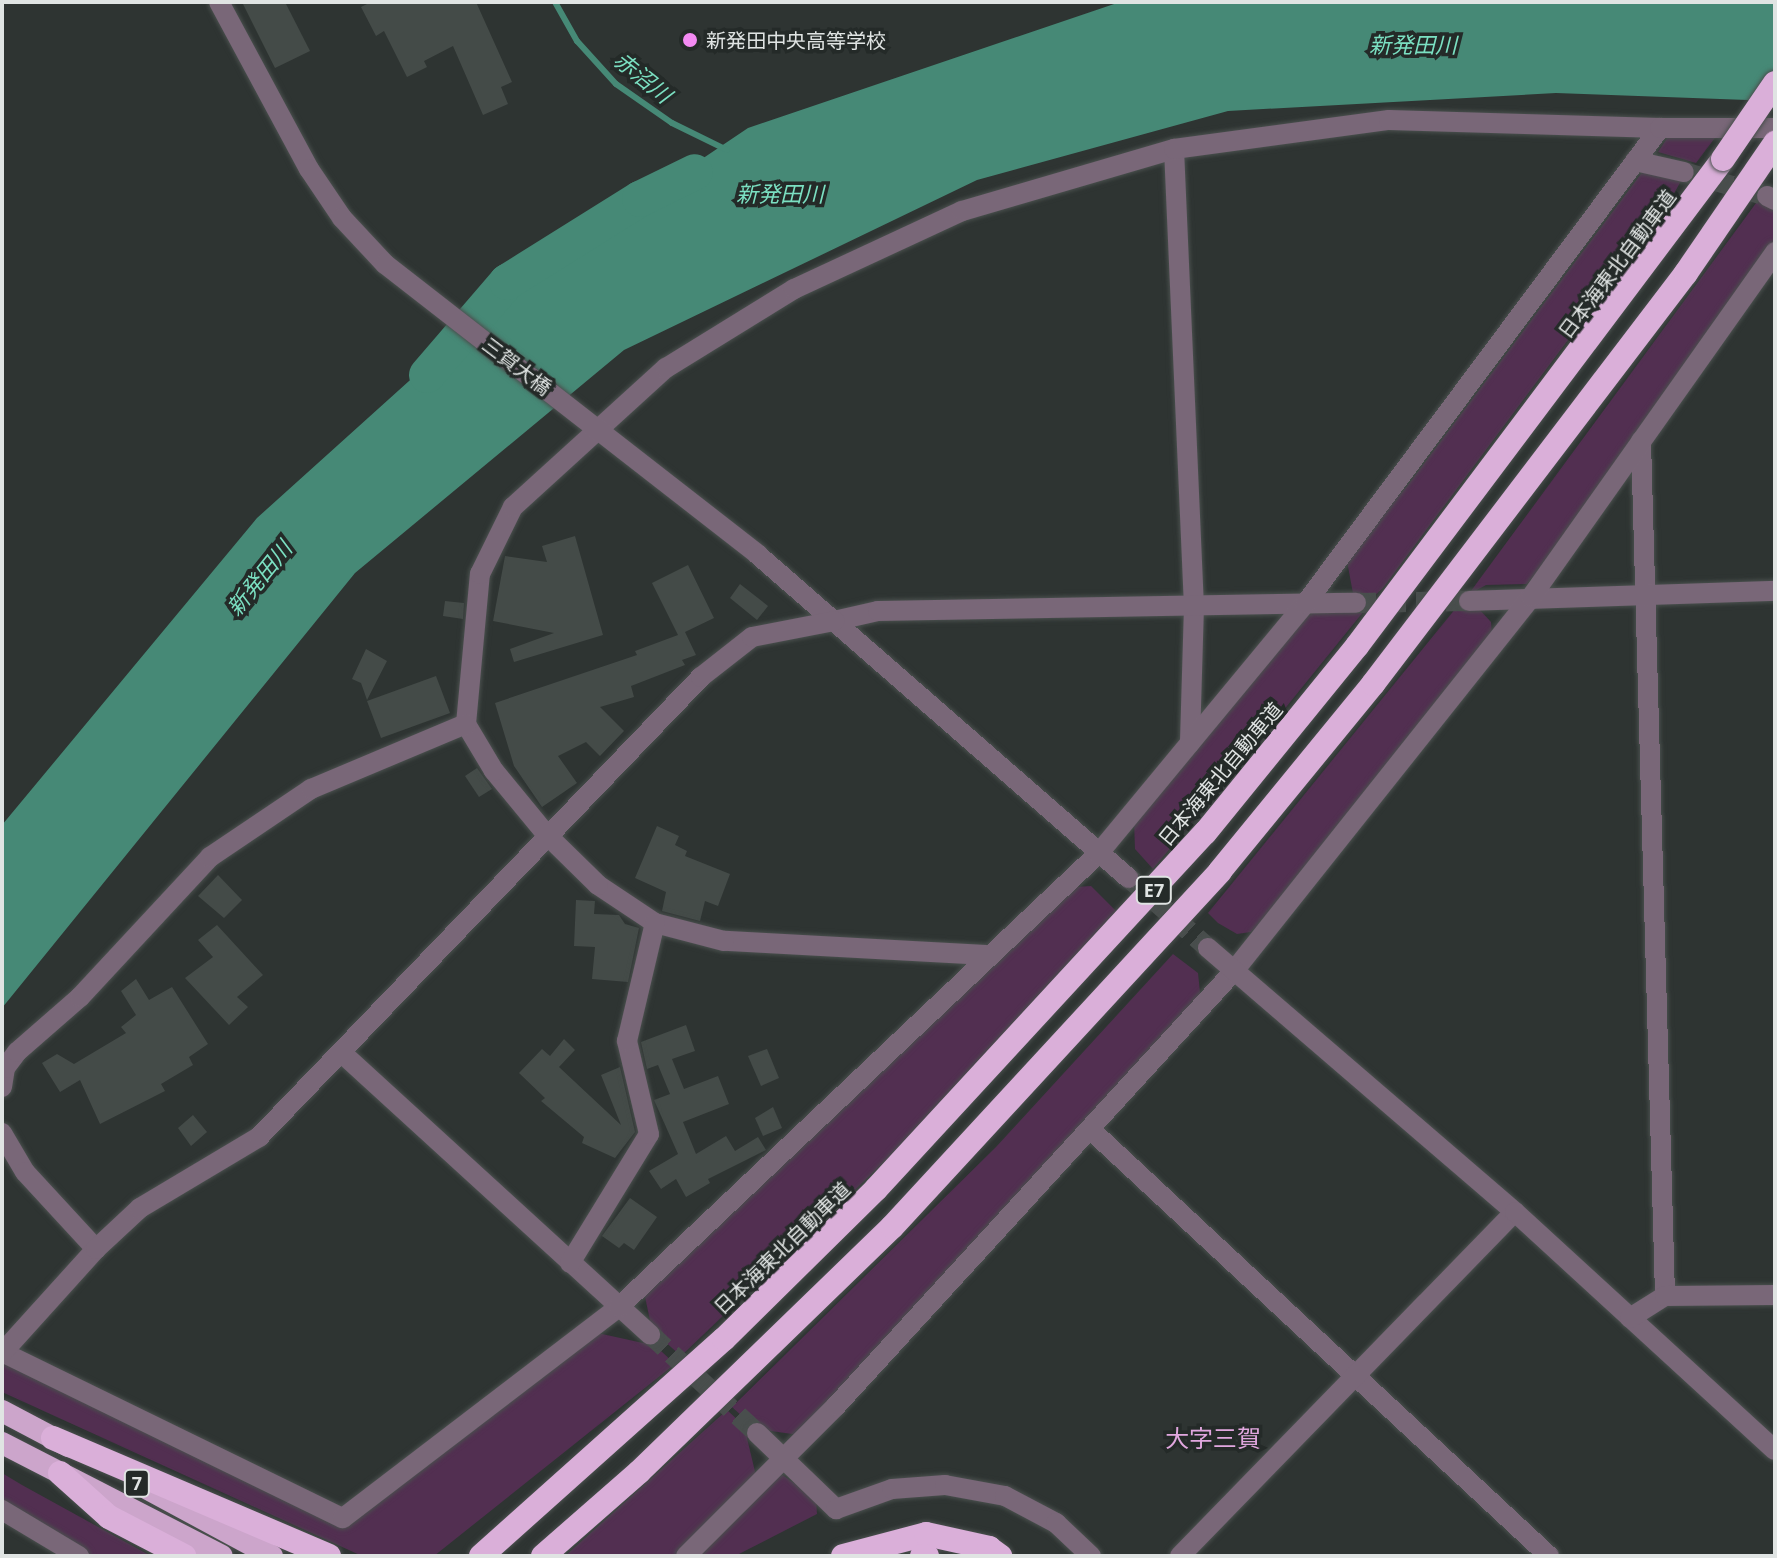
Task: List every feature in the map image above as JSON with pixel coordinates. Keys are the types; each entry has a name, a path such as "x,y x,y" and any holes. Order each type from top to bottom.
{"highway":[{"name":"日本海東北自動車道","path":"489,1549 724,1339 876,1189 1205,833 1357,646 1723,159 1775,83"},
{"name":"E7","path":"543,1556 639,1472 892,1227 1220,871 1373,684 1686,273 1775,143"},
{"name":"7","path":"2,1411 272,1556"},
{"path":"53,1438 329,1556"},
{"name":"7","path":"2,1443 222,1556"},
{"path":"60,1473 109,1517 184,1556"},
{"path":"843,1556 926,1534 989,1548 1000,1556"}],"street":[{"name":"三賀大橋","path":"219,2 266,95 342,218 398,276 680,490 1129,878"},
{"path":"986,955 724,941 655,923 598,885 546,834 494,771 466,724 480,574 513,507 592,424 666,368 794,289 962,211 1174,149 1389,120 1775,128"},
{"path":"1356,603 1305,604 1194,606 878,611 752,637 701,677 546,834 343,1054 259,1137 140,1208 96,1249 2,1352 343,1518 619,1307 986,955 1099,853 1305,604 1660,128"},
{"path":"1174,149 1194,606 1190,743"},
{"path":"1635,161 1684,172"},
{"path":"686,1556 784,1458 1234,971 1531,597 1775,252"},
{"path":"1641,441 1665,1296"},
{"path":"1469,601 1643,592 1775,591"},
{"path":"2,1087 5,1068 17,1052 80,997 210,857 311,789 466,724"},
{"path":"570,1263 649,1134 627,1041 655,923"},
{"path":"1208,948 1515,1212 1775,1450"},
{"path":"343,1054 650,1334"},
{"path":"1090,1129 1549,1556"},
{"path":"2,1133 25,1172 96,1249"},
{"path":"1180,1556 1515,1212"},
{"path":"1630,1318 1665,1296 1775,1295"},
{"path":"757,1433 836,1509 892,1489 945,1485 1005,1496 1056,1523 1091,1556"},
{"path":"2,1510 79,1556"}],"shaded area":[{"path":"1720,131 1696,163 1658,152 1671,132"},
{"path":"1646,167 1682,179 1665,210 1383,588 1371,599 1354,599 1347,561 1351,551 1407,486"},
{"path":"1759,199 1775,210 1775,241 1542,566 1527,584 1486,585 1468,595"},
{"path":"1460,603 1479,609 1491,622 1492,634 1270,914 1251,932 1237,934 1218,923 1208,913"},
{"path":"1368,606 1153,869 1135,849 1134,822 1313,610"},
{"path":"1091,886 1116,911 904,1143 681,1356 652,1330 644,1292 1075,887"},
{"path":"1173,954 1198,973 1201,1002 799,1435 756,1429 732,1407 996,1147"},
{"path":"593,1332 643,1343 647,1338 675,1364 434,1556 362,1556 2,1392 2,1362 345,1526"},
{"path":"727,1410 753,1434 747,1438 757,1480 681,1556 565,1556"},
{"path":"778,1472 816,1498 817,1514 735,1556 700,1556"},
{"path":"2,1473 151,1556 89,1556 2,1504"}],"water":[{"name":"新発田川","path":"1120,2 1775,2 1775,101 1556,93 1228,111 977,180 624,350 355,573 2,1008 2,825 257,518 519,282 748,128"}],"building":[{"path":"242,2 285,2 310,51 275,68"},
{"path":"371,2 476,2 512,82 501,87 508,104 483,115 453,46 424,61 427,67 407,77 384,31 376,36 361,7"},
{"path":"575,536 603,635 514,662 510,649 554,633 493,621 505,556 547,562 542,546"},
{"path":"688,565 714,618 685,632 696,655 682,660 685,665 631,686 634,697 600,707 624,731 600,756 586,742 558,756 577,783 542,807 514,766 495,703 637,655 635,651 678,635 652,583"},
{"path":"740,584 768,606 757,620 730,598"},
{"path":"445,601 464,603 463,619 443,616"},
{"path":"366,649 387,661 367,700 361,683 352,679"},
{"path":"436,676 450,713 381,738 367,701"},
{"path":"477,768 492,789 479,797 465,776"},
{"path":"657,826 679,836 675,845 687,851 685,856 730,874 718,906 705,901 700,921 662,911 666,892 635,878"},
{"path":"218,875 242,900 224,918 198,896"},
{"path":"576,900 595,901 594,914 619,915 625,924 639,928 628,982 592,979 595,947 574,946"},
{"path":"217,925 263,975 237,997 248,1007 229,1025 185,978 213,957 198,940"},
{"path":"136,979 149,1000 172,987 208,1044 189,1057 193,1065 161,1084 165,1091 100,1124 80,1080 60,1092 42,1063 57,1054 74,1064 126,1033 121,1027 136,1015 121,991"},
{"path":"686,1025 695,1051 672,1059 684,1089 718,1076 729,1104 683,1122 696,1154 726,1136 735,1151 758,1137 766,1150 708,1179 710,1183 686,1197 676,1179 661,1189 649,1171 678,1154 654,1100 670,1094 658,1065 647,1069 641,1042"},
{"path":"564,1039 575,1050 559,1067 621,1125 601,1075 620,1067 635,1132 615,1158 582,1143 584,1137 541,1101 545,1098 519,1073 542,1049 550,1056"},
{"path":"767,1049 779,1078 761,1086 748,1056"},
{"path":"773,1107 782,1128 763,1136 755,1118"},
{"path":"193,1115 207,1132 191,1146 178,1128"},
{"path":"630,1198 657,1217 634,1250 624,1243 619,1248 602,1236"}],"waterway":[{"name":"赤沼川","path":"555,2 577,41 616,84 672,123 727,150"},
{"name":"新発田川","path":"427,375 507,282 640,199 695,172"}],"tunnel":[{"path":"1684,172 1767,196"},
{"path":"1356,603 1469,601"},
{"path":"1129,878 1208,948"},
{"path":"650,1334 757,1433"}],"place":[{"name":"新発田中央高等学校","path":"690,40"}],"district":[{"name":"大字三賀","path":"1213,1438"}]}
